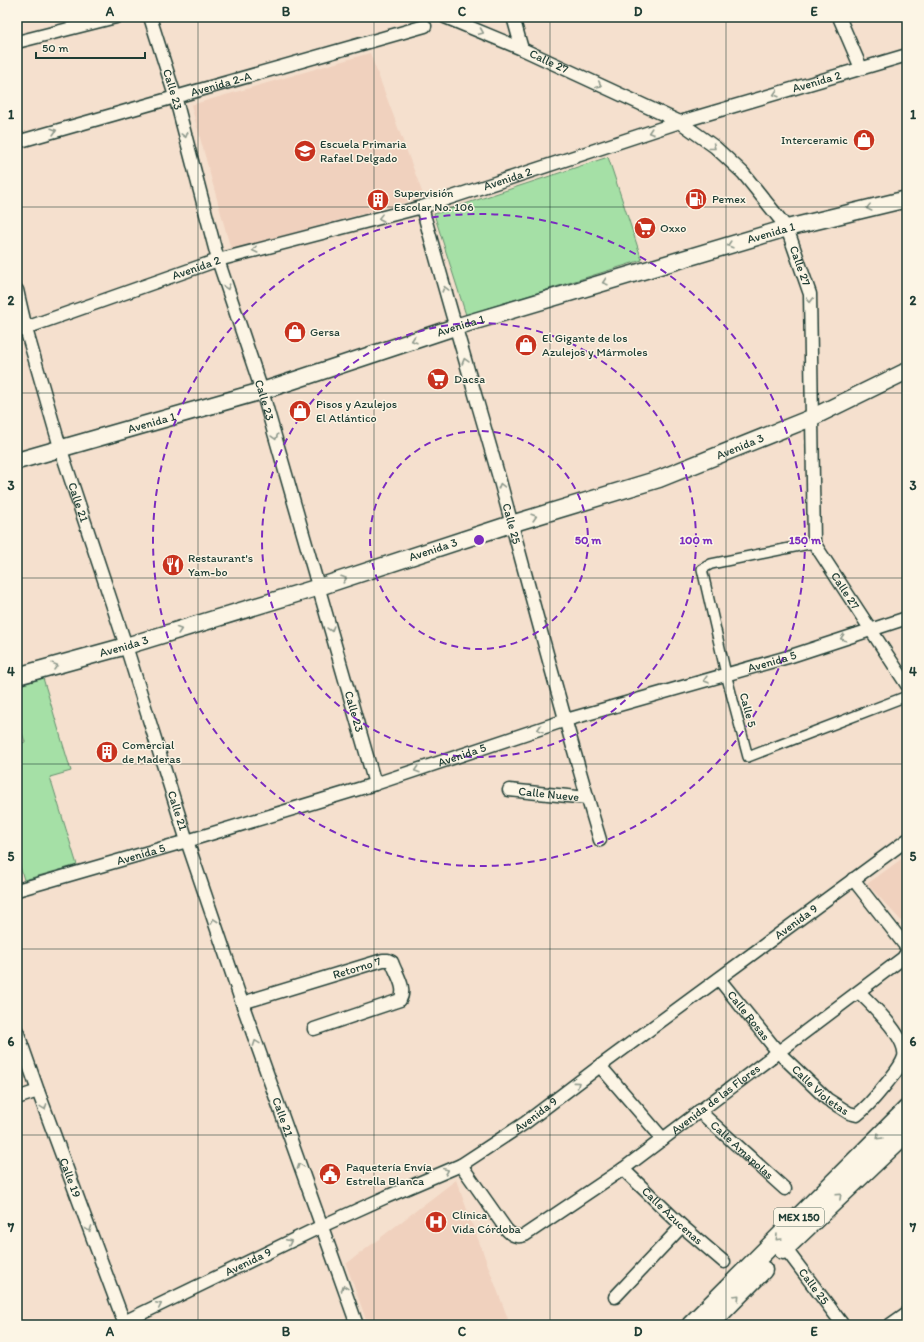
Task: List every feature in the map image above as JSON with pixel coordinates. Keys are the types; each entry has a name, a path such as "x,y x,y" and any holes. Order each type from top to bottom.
{"main road":[{"name":"Avenida 1","path":"17,461 60,447 262,391 455,327 786,228 907,199"},
{"name":"Avenida 3","path":"17,676 126,646 319,587 511,524 658,479 812,418 907,371"},
{"name":"MEX 150","path":"691,1325 907,1109"},
{"name":"MEX 150","path":"709,1325 785,1248 907,1132"}],"street":[{"path":"17,42 116,17"},
{"name":"Calle 23","path":"150,17 175,96 218,260 262,391 375,784"},
{"name":"Calle 27","path":"445,17 522,49 680,122 715,147 743,173 786,228 810,294 814,543 907,685"},
{"path":"514,17 522,49"},
{"path":"839,17 861,68"},
{"name":"Avenida 2-A","path":"17,142 425,26"},
{"name":"Avenida 2","path":"22,330 218,260 422,207 680,122 907,55"},
{"name":"Calle 25","path":"422,207 600,840"},
{"name":"Calle 21","path":"17,290 22,330 126,646 187,841 242,1003 357,1325"},
{"name":"Calle 5","path":"814,543 711,564 702,569 726,674 748,757 907,696"},
{"name":"Avenida 5","path":"17,890 187,841 375,784 566,720 788,657 907,618"},
{"name":"Calle Nueve","path":"510,790 587,798"},
{"name":"Avenida 9","path":"125,1323 322,1226 461,1165 525,1123 907,840"},
{"path":"853,879 907,948"},
{"name":"Avenida de las Flores","path":"461,1165 506,1230 511,1234 520,1236 525,1235 623,1169 859,992 907,953"},
{"name":"Retorno 7","path":"242,1003 383,960 392,962 403,990 403,995 400,1000 314,1029"},
{"name":"Calle Rosas","path":"719,980 778,1052"},
{"name":"Calle Violetas","path":"778,1052 828,1099 849,1114 857,1115 879,1092 896,1071 904,1056 904,1046 895,1032 859,992"},
{"name":"Calle 19","path":"17,1030 38,1091 125,1323"},
{"path":"600,1066 663,1138"},
{"path":"17,1098 38,1091"},
{"name":"Calle Amapolas","path":"699,1111 784,1189"},
{"name":"Calle Azucenas","path":"623,1169 682,1226 724,1262"},
{"path":"615,1297 682,1226"},
{"name":"Calle 25","path":"785,1248 843,1325"},
{"path":"890,1325 907,1313"}],"shaded area":[{"name":"Escuela Primaria Rafael Delgado","path":"370,53 424,197 231,250 191,105"},
{"path":"907,855 907,927 867,884"},
{"name":"Clínica Vida Córdoba","path":"456,1180 508,1319 496,1325 368,1325 346,1264"}],"green space":[{"path":"608,157 642,260 466,315 434,214"},
{"path":"43,678 71,771 50,777 77,865 24,880 17,856 17,745 25,742 17,717 17,686"}],"place":[{"name":"Interceramic","path":"864,140"},
{"name":"Escuela Primaria Rafael Delgado","path":"305,151"},
{"name":"Pemex","path":"696,199"},
{"name":"Supervisión Escolar No. 106","path":"378,200"},
{"name":"Oxxo","path":"645,228"},
{"name":"Gersa","path":"295,332"},
{"name":"El Gigante de los Azulejos y Mármoles","path":"526,345"},
{"name":"Dacsa","path":"438,379"},
{"name":"Pisos y Azulejos El Atlántico","path":"300,411"},
{"name":"Restaurant's Yam-bo","path":"173,565"},
{"name":"Comercial de Maderas","path":"107,752"},
{"name":"Paquetería Envía Estrella Blanca","path":"330,1174"},
{"name":"Clínica Vida Córdoba","path":"436,1222"}]}
